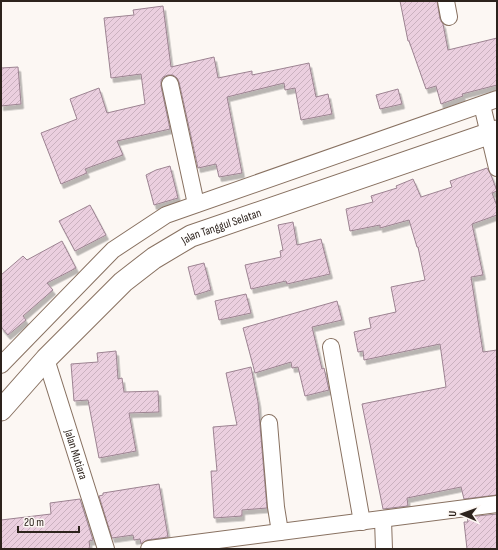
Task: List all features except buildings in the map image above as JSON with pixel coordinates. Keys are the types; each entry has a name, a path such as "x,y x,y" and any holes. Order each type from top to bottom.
{"street":[{"path":"446,1 449,17"},
{"path":"170,84 196,204"},
{"path":"1,365 113,250 166,215 497,99"},
{"path":"482,105 493,132 497,168"},
{"name":"Jalan Tanggul Selatan","path":"1,410 46,359 124,282 154,258 191,236 493,132"},
{"path":"331,347 362,522"},
{"name":"Jalan Mutiara","path":"46,359 106,549"},
{"path":"269,423 276,507 280,532"},
{"path":"149,549 383,520 497,504"},
{"path":"383,520 384,549"}]}
